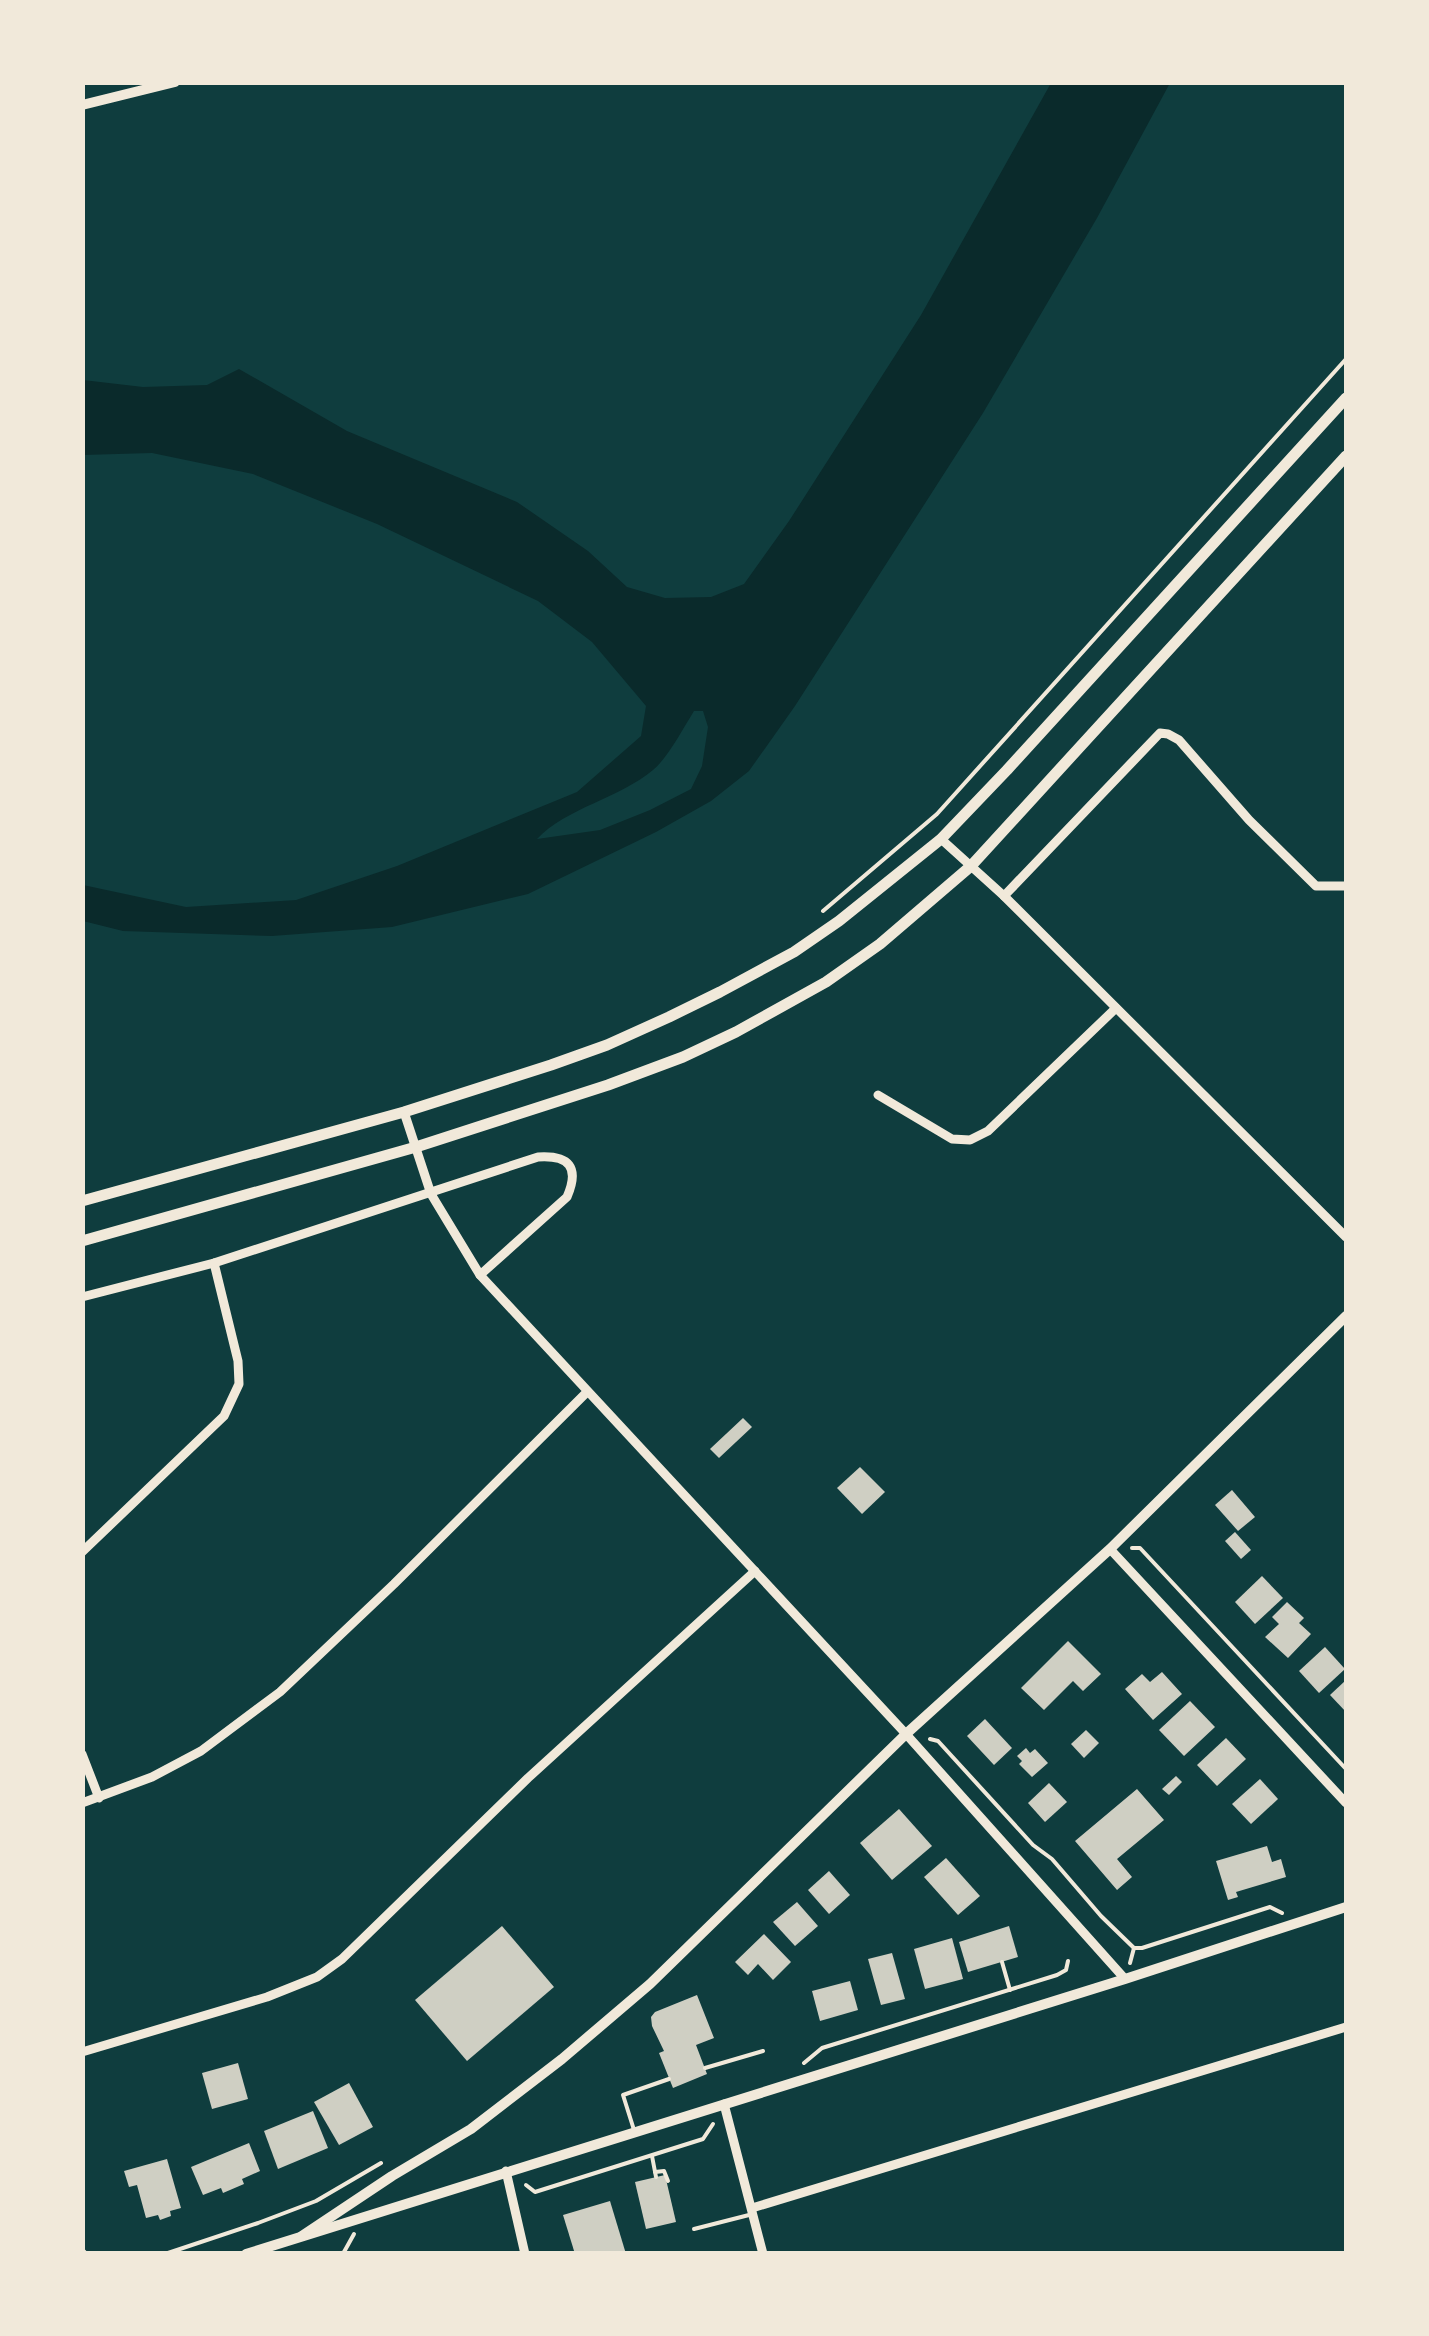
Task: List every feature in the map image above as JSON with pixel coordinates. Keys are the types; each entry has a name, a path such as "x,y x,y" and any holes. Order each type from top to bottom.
{"main road":[{"path":"82,1201 404,1112 607,1045 794,952 940,839 1346,398"},
{"path":"82,1240 416,1147 608,1085 736,1032 826,982 880,944 971,866 1346,456"}],"street":[{"path":"82,106 175,82"},
{"path":"1004,896 1160,733 1179,740 1249,820 1316,886 1346,886"},
{"path":"940,839 1004,896 1346,1237"},
{"path":"878,1095 952,1139 970,1140 988,1132 1116,1008"},
{"path":"404,1112 431,1194 480,1275 906,1734 1126,1979"},
{"path":"82,1297 214,1262 538,1157 557,1156 567,1162 573,1184 567,1197 480,1275"},
{"path":"82,1552 224,1416 239,1384 238,1361 214,1262"},
{"path":"302,2236 471,2129 650,1984 906,1734 1110,1549 1346,1316"},
{"path":"82,1804 152,1778 201,1752 280,1692 587,1392"},
{"path":"1110,1549 1346,1803"},
{"path":"82,2052 317,1977 342,1959 528,1778 754,1571"},
{"path":"82,1754 99,1798"},
{"path":"246,2254 1346,1907"},
{"path":"753,2211 1346,2027"},
{"path":"724,2104 763,2254"},
{"path":"506,2171 525,2254"}],"lane":[{"path":"704,2068 763,2051"},
{"path":"635,2132 624,2094 670,2079"},
{"path":"694,2229 753,2211"}],"path":[{"path":"822,912 937,814 1346,359"},
{"path":"1110,1549 1140,1548 1346,1769"},
{"path":"906,1734 938,1741 1134,1948 1270,1907 1300,1922"},
{"path":"1126,1979 1134,1948"},
{"path":"798,2068 822,2048 1057,1976 1066,1970 1068,1961"},
{"path":"1002,1962 1010,1990"},
{"path":"506,2171 535,2192 703,2140 724,2104"},
{"path":"652,2156 656,2174 664,2171 668,2181"},
{"path":"165,2254 258,2224 316,2200 392,2157"}],"water":[{"path":"1051,83 1170,83 1097,218 983,413 795,706 749,771 711,801 528,894 392,927 272,936 123,931 83,921 83,885 186,907 296,900 397,866 577,792 641,736 646,706 592,642 538,601 377,524 253,474 152,453 83,455 83,380 143,387 207,385 239,369 347,431 517,502 588,551 627,587 665,598 711,597 744,584 921,315","holes":["694,711 703,711 708,727 702,766 691,789 600,830 537,839 563,819 653,770"]}],"building":[{"path":"743,1418 752,1427 719,1458 710,1449"},
{"path":"860,1467 885,1492 862,1514 837,1488"},
{"path":"1232,1490 1255,1517 1238,1531 1215,1505"},
{"path":"1235,1532 1251,1550 1241,1559 1225,1541"},
{"path":"1262,1576 1283,1598 1255,1624 1235,1602"},
{"path":"1287,1602 1304,1618 1299,1623 1311,1634 1288,1658 1265,1637 1279,1624 1272,1617"},
{"path":"1068,1641 1101,1674 1083,1691 1073,1681 1044,1710 1021,1688"},
{"path":"1325,1647 1345,1669 1319,1693 1299,1671"},
{"path":"1162,1672 1182,1694 1153,1720 1125,1689 1142,1674 1150,1682"},
{"path":"1346,1680 1346,1712 1330,1695"},
{"path":"1190,1701 1215,1727 1184,1756 1159,1730"},
{"path":"985,1719 1012,1748 994,1765 967,1736"},
{"path":"1086,1730 1099,1743 1084,1758 1071,1744"},
{"path":"1226,1738 1246,1759 1217,1786 1197,1765"},
{"path":"1026,1748 1030,1753 1035,1749 1048,1763 1032,1777 1019,1764 1022,1761 1017,1756"},
{"path":"1176,1776 1182,1782 1169,1795 1162,1789"},
{"path":"1260,1779 1278,1799 1251,1824 1232,1804"},
{"path":"1049,1783 1067,1802 1045,1822 1028,1803"},
{"path":"1137,1789 1164,1820 1117,1859 1132,1877 1117,1890 1075,1841"},
{"path":"899,1809 932,1846 892,1880 860,1843"},
{"path":"1267,1846 1272,1862 1281,1859 1286,1877 1236,1892 1238,1897 1228,1900 1216,1861"},
{"path":"946,1858 980,1896 958,1915 924,1877"},
{"path":"829,1871 850,1895 829,1914 808,1890"},
{"path":"797,1902 818,1926 795,1946 773,1922"},
{"path":"502,1926 554,1987 467,2061 415,2000"},
{"path":"1009,1926 1018,1957 968,1972 959,1942"},
{"path":"764,1934 791,1962 773,1980 758,1964 748,1975 735,1962"},
{"path":"952,1938 963,1979 925,1989 914,1949"},
{"path":"892,1953 905,1999 881,2005 868,1959"},
{"path":"850,1981 858,2010 820,2021 812,1991"},
{"path":"697,1995 714,2038 696,2045 707,2074 673,2088 659,2053 664,2051 651,2017"},
{"path":"238,2063 248,2099 212,2109 202,2073"},
{"path":"349,2083 373,2127 339,2145 314,2102"},
{"path":"313,2111 328,2148 278,2169 264,2131"},
{"path":"249,2143 260,2171 223,2193 221,2188 203,2195 191,2167"},
{"path":"167,2159 181,2208 160,2220 158,2215 146,2218 137,2185 129,2187 124,2171"},
{"path":"665,2175 676,2222 646,2229 635,2182"},
{"path":"610,2201 626,2254 575,2254 563,2215"}]}
